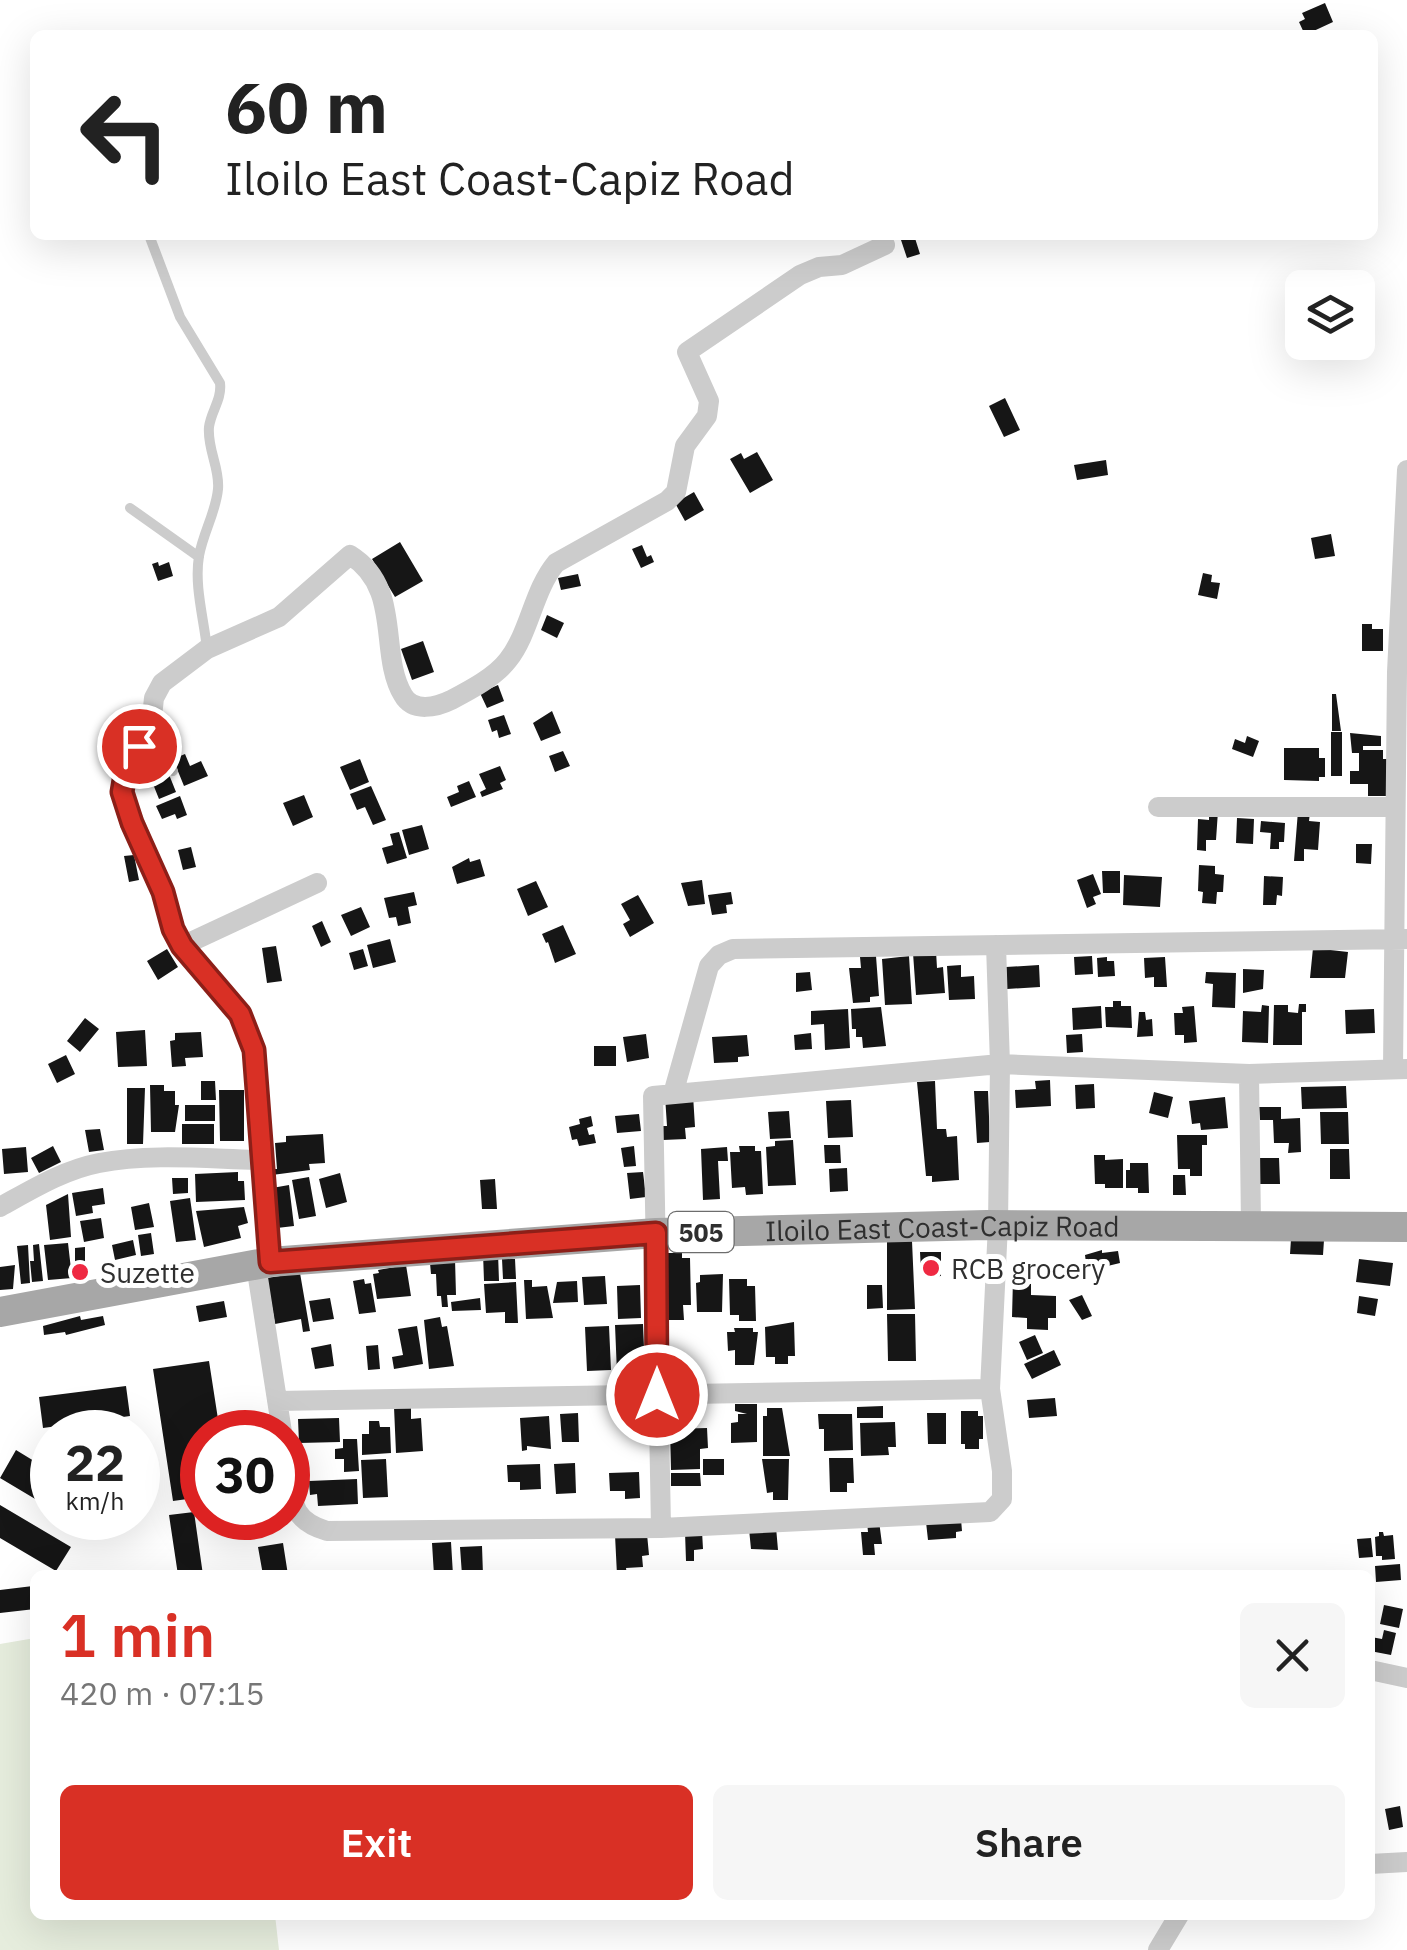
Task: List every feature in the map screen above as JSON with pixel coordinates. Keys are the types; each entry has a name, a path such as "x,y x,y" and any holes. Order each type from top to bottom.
{"main road":[{"name":"Iloilo East Coast-Capiz Road","path":"0,1312 263,1264 656,1233 998,1225 1407,1227"}],"street":[{"path":"278,1410 263,1264 262,1160 254,1050 240,1014 182,946 122,792 125,774 150,726 154,698 162,683 207,649 278,617 350,555 374,578 402,694 414,705 435,708 454,699 509,660 545,576 556,564 676,492 686,446 707,416 709,401 688,352 810,270 842,265 885,246"},
{"path":"661,1528 654,1096 1000,1064 1250,1074 1400,1068 1397,672 1407,470"},
{"path":"1158,807 1399,810"},
{"path":"182,946 317,883"},
{"path":"673,1094 709,966 719,955 733,949 1400,939"},
{"path":"310,1526 327,1532 661,1528 990,1512 1002,1499 990,1389 998,1225 1000,1064 996,945"},
{"path":"1250,1074 1251,1224"},
{"path":"0,1208 54,1178 96,1163 149,1158 262,1160"},
{"path":"277,1401 990,1389"},
{"path":"1375,1671 1407,1678"},
{"path":"1375,1864 1407,1862"},
{"path":"1158,1950 1176,1920"}],"lane":[{"path":"152,240 180,317 220,382 221,394 210,425 218,495 198,557 198,589 207,649"},
{"path":"130,508 198,557"},
{"path":"150,726 174,771"}],"green space":[{"path":"30,1639 30,1920 276,1920 279,1950 0,1950 0,1644"}],"building":[{"path":"1325,3 1333,22 1316,30 1303,30 1299,22 1305,19 1302,13"},
{"path":"901,240 916,240 920,254 907,258"},
{"path":"1005,398 1020,430 1004,437 989,406"},
{"path":"757,452 773,480 750,493 730,459 741,453 744,459"},
{"path":"1106,460 1108,475 1077,480 1074,465"},
{"path":"694,492 704,510 685,521 675,503"},
{"path":"1331,534 1335,556 1315,559 1311,538"},
{"path":"400,542 423,581 395,597 372,559"},
{"path":"642,545 654,562 641,568 632,549"},
{"path":"158,562 159,566 169,562 173,576 158,581 152,564"},
{"path":"1203,573 1212,575 1211,582 1220,583 1217,599 1198,595"},
{"path":"578,574 581,586 561,590 558,578"},
{"path":"547,615 564,623 557,638 541,630"},
{"path":"1362,624 1383,629 1383,651 1362,651"},
{"path":"423,641 434,672 412,680 401,649"},
{"path":"498,685 504,701 487,708 480,693"},
{"path":"1332,694 1336,694 1341,731 1332,731"},
{"path":"552,711 561,733 541,741 533,723"},
{"path":"504,715 511,734 499,738 488,720"},
{"path":"1331,732 1342,732 1342,776 1331,776"},
{"path":"1350,733 1381,736 1381,746 1363,746 1363,750 1383,750 1383,759 1390,759 1390,791 1386,796 1368,796 1368,784 1350,784 1350,771 1359,771 1359,753 1352,753"},
{"path":"1247,736 1259,741 1253,757 1232,749 1235,739 1245,743"},
{"path":"1284,748 1319,748 1319,758 1325,758 1325,777 1319,777 1319,781 1284,780"},
{"path":"563,751 570,766 555,772 549,756"},
{"path":"185,754 190,766 201,761 208,776 184,786 173,759"},
{"path":"360,759 369,782 350,790 340,767"},
{"path":"500,766 506,780 500,783 503,789 482,797 480,792 486,789 479,774"},
{"path":"166,767 176,792 159,799 149,774"},
{"path":"469,781 476,797 451,807 447,797 459,792 457,786"},
{"path":"371,786 386,820 373,825 365,807 357,810 350,794"},
{"path":"304,795 313,817 293,826 283,803"},
{"path":"180,796 187,815 162,819 156,806"},
{"path":"1209,811 1218,811 1216,840 1206,840 1206,851 1197,850 1198,819 1209,820"},
{"path":"1298,811 1310,812 1309,821 1320,822 1318,850 1304,849 1304,861 1294,861"},
{"path":"1237,818 1254,819 1253,844 1236,843"},
{"path":"1261,821 1285,823 1284,842 1279,842 1279,849 1270,849 1271,833 1260,832"},
{"path":"422,825 429,849 409,855 402,830"},
{"path":"399,832 407,858 387,864 382,848 393,845 390,834"},
{"path":"1356,844 1372,844 1371,864 1356,863"},
{"path":"191,847 196,867 183,870 178,850"},
{"path":"134,855 139,880 129,882 124,856"},
{"path":"469,858 470,862 480,859 485,876 457,884 452,867"},
{"path":"1199,865 1215,866 1215,874 1224,875 1223,892 1217,892 1216,904 1202,903 1203,892 1198,891"},
{"path":"1102,871 1120,871 1120,893 1103,893"},
{"path":"1093,874 1101,894 1093,897 1096,904 1087,908 1077,880"},
{"path":"1124,875 1162,877 1160,907 1123,905"},
{"path":"1264,876 1283,877 1282,896 1277,895 1276,905 1263,905"},
{"path":"702,880 705,904 688,906 681,883"},
{"path":"536,881 548,907 528,916 517,889"},
{"path":"414,892 417,905 408,907 411,923 398,926 396,917 389,918 384,898"},
{"path":"731,892 733,904 726,905 727,913 712,915 708,895"},
{"path":"638,895 654,923 630,937 623,924 630,920 621,904"},
{"path":"361,907 370,927 351,936 341,915"},
{"path":"322,921 331,942 321,947 312,926"},
{"path":"563,925 576,954 555,963 542,934"},
{"path":"390,939 396,962 373,968 367,945"},
{"path":"276,946 282,981 267,983 262,948"},
{"path":"1313,948 1348,952 1345,978 1310,978"},
{"path":"167,949 178,967 158,980 147,961"},
{"path":"363,949 368,966 354,970 349,953"},
{"path":"936,951 937,968 943,967 945,993 916,995 913,953"},
{"path":"876,956 879,996 870,997 870,1002 853,1003 849,968 861,968 860,957"},
{"path":"909,956 912,1004 885,1005 882,959"},
{"path":"1092,956 1093,974 1075,975 1074,957"},
{"path":"1107,957 1107,961 1114,961 1115,976 1098,977 1097,958"},
{"path":"1165,957 1167,987 1154,987 1154,977 1145,978 1144,958"},
{"path":"961,965 961,977 974,976 975,999 949,1000 947,966"},
{"path":"1039,965 1040,987 1007,989 1006,967"},
{"path":"1243,969 1264,970 1263,989 1243,993"},
{"path":"810,972 812,990 796,992 796,973"},
{"path":"1206,972 1236,973 1235,1008 1212,1007 1213,984 1205,983"},
{"path":"1113,1001 1131,1006 1132,1028 1106,1027 1105,1007 1113,1007"},
{"path":"1299,1004 1306,1004 1306,1012 1302,1012 1302,1045 1273,1045 1274,1005 1288,1005 1288,1012 1298,1013"},
{"path":"1262,1005 1269,1006 1268,1043 1242,1042 1243,1011 1261,1012"},
{"path":"1101,1006 1102,1028 1073,1030 1072,1008"},
{"path":"1194,1006 1197,1042 1184,1043 1184,1035 1175,1035 1174,1013 1183,1013 1182,1007"},
{"path":"881,1007 886,1046 863,1048 862,1037 856,1037 856,1029 852,1029 851,1009"},
{"path":"848,1009 850,1048 825,1050 824,1024 811,1025 811,1011"},
{"path":"1374,1009 1375,1033 1346,1034 1345,1010"},
{"path":"1139,1012 1145,1012 1146,1020 1152,1019 1153,1036 1137,1037"},
{"path":"85,1018 99,1029 80,1052 67,1041"},
{"path":"145,1030 147,1066 118,1067 116,1032"},
{"path":"201,1032 203,1057 185,1058 186,1066 172,1067 170,1041 175,1040 175,1033"},
{"path":"811,1033 812,1049 795,1050 794,1035"},
{"path":"646,1034 649,1058 627,1062 623,1037"},
{"path":"1082,1034 1083,1052 1067,1053 1066,1035"},
{"path":"747,1035 749,1056 738,1057 738,1062 714,1063 712,1037"},
{"path":"594,1046 616,1046 616,1066 594,1066"},
{"path":"66,1055 75,1074 57,1083 48,1064"},
{"path":"1050,1080 1051,1106 1016,1108 1015,1090 1036,1089 1035,1081"},
{"path":"201,1081 215,1081 216,1100 201,1100"},
{"path":"935,1081 937,1129 946,1129 947,1137 957,1136 959,1180 932,1182 932,1176 926,1176 917,1082"},
{"path":"1094,1084 1095,1108 1076,1109 1075,1085"},
{"path":"150,1085 164,1085 164,1091 175,1091 175,1105 179,1105 175,1132 151,1132"},
{"path":"1346,1086 1347,1108 1302,1109 1301,1087"},
{"path":"127,1088 145,1088 143,1144 127,1144"},
{"path":"219,1090 244,1090 244,1141 220,1141"},
{"path":"974,1091 988,1091 990,1142 977,1143"},
{"path":"1154,1092 1173,1097 1168,1118 1149,1113"},
{"path":"693,1095 695,1127 685,1128 686,1139 663,1140 663,1126 667,1126 665,1096"},
{"path":"1225,1097 1228,1128 1201,1130 1200,1123 1192,1124 1189,1101"},
{"path":"851,1100 853,1137 828,1138 826,1101"},
{"path":"185,1105 215,1105 215,1121 185,1121"},
{"path":"1259,1107 1281,1107 1281,1119 1300,1118 1301,1152 1288,1153 1289,1143 1274,1143 1273,1120 1260,1120"},
{"path":"789,1111 791,1138 770,1139 768,1112"},
{"path":"1320,1112 1348,1112 1349,1144 1321,1144"},
{"path":"639,1114 641,1131 617,1133 615,1116"},
{"path":"591,1116 593,1126 587,1128 596,1143 579,1146 577,1139 572,1140 569,1127"},
{"path":"182,1124 214,1124 214,1144 182,1144"},
{"path":"100,1129 104,1150 89,1152 85,1130"},
{"path":"323,1134 325,1163 309,1164 310,1170 272,1175 272,1169 277,1169 275,1143 286,1142 286,1136"},
{"path":"1177,1135 1207,1135 1207,1145 1202,1145 1202,1176 1190,1176 1190,1169 1178,1169"},
{"path":"793,1140 796,1185 768,1186 766,1147 775,1146 775,1141"},
{"path":"824,1145 840,1145 841,1163 825,1163"},
{"path":"53,1146 61,1162 39,1173 31,1158"},
{"path":"634,1146 636,1166 624,1167 621,1148"},
{"path":"739,1146 755,1146 755,1151 761,1151 763,1194 746,1195 745,1187 732,1188 730,1152 740,1152"},
{"path":"26,1147 28,1172 4,1174 2,1149"},
{"path":"727,1147 728,1161 718,1161 720,1199 703,1200 701,1149"},
{"path":"1330,1149 1349,1149 1350,1179 1330,1179"},
{"path":"1094,1155 1105,1155 1105,1160 1123,1159 1123,1188 1095,1184"},
{"path":"1255,1158 1279,1158 1280,1184 1256,1184"},
{"path":"1130,1163 1148,1163 1149,1193 1126,1188"},
{"path":"847,1168 848,1191 830,1192 829,1169"},
{"path":"238,1172 238,1181 244,1181 245,1200 196,1202 195,1174"},
{"path":"643,1172 646,1197 630,1199 627,1173"},
{"path":"340,1173 347,1202 326,1208 319,1179"},
{"path":"1173,1175 1185,1175 1186,1195 1173,1195"},
{"path":"309,1177 316,1216 299,1219 292,1180"},
{"path":"172,1178 188,1178 188,1193 173,1194"},
{"path":"495,1179 497,1209 482,1209 480,1180"},
{"path":"289,1185 294,1226 277,1228 272,1188"},
{"path":"103,1188 105,1204 92,1206 93,1213 76,1216 72,1193"},
{"path":"68,1194 71,1237 50,1240 46,1205"},
{"path":"190,1198 196,1240 176,1242 170,1201"},
{"path":"149,1203 154,1227 135,1230 131,1207"},
{"path":"244,1207 248,1223 238,1226 241,1238 204,1247 196,1211"},
{"path":"101,1218 104,1238 84,1242 80,1221"},
{"path":"151,1233 154,1254 141,1256 138,1235"},
{"path":"1291,1239 1324,1240 1323,1255 1290,1254"},
{"path":"133,1240 136,1255 115,1260 112,1245"},
{"path":"887,1241 912,1241 915,1309 887,1310"},
{"path":"68,1243 72,1278 48,1280 44,1245"},
{"path":"39,1244 43,1281 32,1282 30,1261 34,1261 33,1245"},
{"path":"28,1245 30,1283 21,1284 17,1246"},
{"path":"85,1247 85,1274 75,1275 75,1248"},
{"path":"1118,1251 1120,1263 1087,1271 1085,1255"},
{"path":"920,1252 941,1252 941,1276 929,1277 928,1271 921,1271"},
{"path":"483,1253 498,1253 499,1281 484,1281"},
{"path":"666,1253 682,1253 682,1258 690,1258 691,1305 683,1305 684,1320 668,1320"},
{"path":"455,1259 456,1295 447,1295 448,1307 442,1307 430,1263"},
{"path":"502,1259 515,1259 516,1279 503,1279"},
{"path":"1359,1259 1393,1263 1390,1286 1356,1282"},
{"path":"15,1265 13,1289 0,1290 0,1267"},
{"path":"406,1265 411,1296 377,1299 373,1274"},
{"path":"300,1273 310,1331 303,1332 301,1319 275,1324 267,1278"},
{"path":"723,1274 722,1312 697,1312 696,1283 700,1282 700,1275"},
{"path":"605,1276 607,1304 584,1305 582,1277"},
{"path":"364,1279 365,1284 371,1283 376,1312 359,1314 353,1281"},
{"path":"729,1279 747,1279 747,1286 755,1286 756,1321 739,1321 739,1315 730,1315"},
{"path":"1013,1279 1031,1280 1031,1295 1056,1296 1056,1318 1048,1318 1048,1330 1027,1329 1027,1318 1012,1317"},
{"path":"524,1280 532,1280 532,1287 547,1286 553,1318 526,1319"},
{"path":"577,1281 578,1302 553,1303 557,1282"},
{"path":"516,1282 518,1323 505,1323 505,1312 486,1313 484,1284"},
{"path":"640,1285 641,1318 618,1319 617,1286"},
{"path":"867,1285 882,1285 883,1308 867,1309"},
{"path":"1082,1295 1092,1316 1082,1320 1069,1300"},
{"path":"1359,1296 1378,1299 1375,1316 1357,1313"},
{"path":"330,1298 334,1319 313,1322 309,1301"},
{"path":"480,1298 481,1310 452,1311 451,1302"},
{"path":"224,1301 227,1317 199,1322 196,1306"},
{"path":"887,1314 915,1314 916,1361 888,1361"},
{"path":"80,1316 81,1320 103,1316 105,1325 66,1335 44,1335 43,1326"},
{"path":"440,1317 442,1327 447,1326 454,1366 429,1369 424,1320"},
{"path":"794,1322 795,1356 788,1356 788,1364 775,1364 775,1357 766,1357 765,1327"},
{"path":"643,1324 645,1372 617,1373 615,1325"},
{"path":"417,1326 423,1364 394,1369 392,1357 403,1355 398,1329"},
{"path":"609,1326 611,1370 587,1371 585,1327"},
{"path":"734,1328 753,1328 753,1332 758,1332 754,1365 735,1365 735,1350 728,1351 727,1332 735,1332"},
{"path":"1035,1335 1043,1353 1027,1360 1019,1342"},
{"path":"331,1344 334,1366 315,1369 311,1348"},
{"path":"378,1345 380,1369 368,1370 366,1346"},
{"path":"1054,1350 1061,1365 1032,1379 1024,1364"},
{"path":"209,1361 217,1410 180,1410 180,1500 173,1501 153,1369"},
{"path":"126,1386 129,1410 41,1410 39,1397"},
{"path":"1055,1398 1057,1416 1029,1418 1027,1400"},
{"path":"735,1404 757,1404 757,1442 731,1443 731,1423 738,1422 738,1414 747,1414 735,1411"},
{"path":"883,1406 883,1418 857,1418 857,1407"},
{"path":"394,1407 411,1407 411,1419 421,1418 423,1451 396,1453"},
{"path":"767,1408 782,1408 790,1456 763,1456 763,1416 767,1416"},
{"path":"961,1411 978,1411 978,1416 983,1416 979,1449 965,1449 965,1444 961,1444"},
{"path":"578,1413 579,1442 562,1442 560,1414"},
{"path":"927,1413 946,1413 946,1444 928,1444"},
{"path":"818,1414 852,1414 853,1450 824,1451 824,1429 819,1429"},
{"path":"549,1416 551,1449 527,1446 522,1451 520,1418"},
{"path":"339,1418 340,1442 310,1443 310,1419"},
{"path":"369,1421 390,1427 391,1453 362,1455 362,1434 369,1434"},
{"path":"895,1422 896,1447 888,1447 889,1455 861,1456 860,1423"},
{"path":"707,1428 708,1448 700,1449 700,1469 671,1470 670,1429"},
{"path":"343,1439 357,1439 359,1471 344,1472 344,1459 335,1459 335,1449 343,1448"},
{"path":"16,1450 30,1459 30,1496 0,1478"},
{"path":"829,1458 853,1458 854,1483 847,1483 847,1492 830,1492"},
{"path":"386,1459 388,1497 363,1498 361,1460"},
{"path":"703,1459 724,1459 724,1475 703,1475"},
{"path":"762,1459 789,1459 788,1500 773,1500 773,1492 767,1493"},
{"path":"575,1463 576,1493 556,1494 554,1464"},
{"path":"540,1464 541,1489 520,1490 520,1482 508,1482 507,1465"},
{"path":"639,1472 640,1498 625,1499 625,1491 610,1491 609,1473"},
{"path":"671,1473 700,1473 701,1486 671,1486"},
{"path":"357,1479 358,1504 318,1506 317,1494 310,1495 310,1481"},
{"path":"0,1505 30,1523 30,1540 59,1540 71,1547 54,1570 0,1538"},
{"path":"180,1514 180,1540 198,1540 202,1570 177,1570 169,1515"},
{"path":"961,1519 962,1531 956,1532 956,1538 928,1540 926,1522"},
{"path":"879,1521 882,1544 874,1544 875,1555 863,1555 861,1532 868,1532 867,1522"},
{"path":"776,1527 778,1550 751,1549 749,1529"},
{"path":"702,1531 703,1549 694,1550 694,1561 686,1561 685,1532"},
{"path":"1379,1532 1393,1535 1395,1559 1382,1560 1382,1556 1376,1556 1375,1537"},
{"path":"647,1534 649,1555 642,1556 643,1567 617,1570 615,1535"},
{"path":"1371,1538 1373,1557 1359,1558 1357,1539"},
{"path":"451,1542 453,1570 434,1570 432,1543"},
{"path":"283,1543 287,1570 262,1570 258,1547"},
{"path":"482,1546 483,1570 462,1570 460,1547"},
{"path":"1400,1564 1401,1580 1376,1582 1375,1566"},
{"path":"30,1586 30,1610 0,1613 0,1590"},
{"path":"1384,1605 1403,1609 1399,1628 1380,1624"},
{"path":"1384,1630 1396,1633 1391,1655 1375,1652 1375,1638 1382,1639"},
{"path":"1400,1806 1403,1827 1389,1830 1385,1809"}],"place":[{"name":"RCB grocery","path":"931,1268"},
{"name":"Suzette","path":"80,1272"}],"route":[{"path":"139,746 125,774 122,792 132,823 182,946 240,1014 254,1050 270,1262 656,1233 657,1395"}]}
